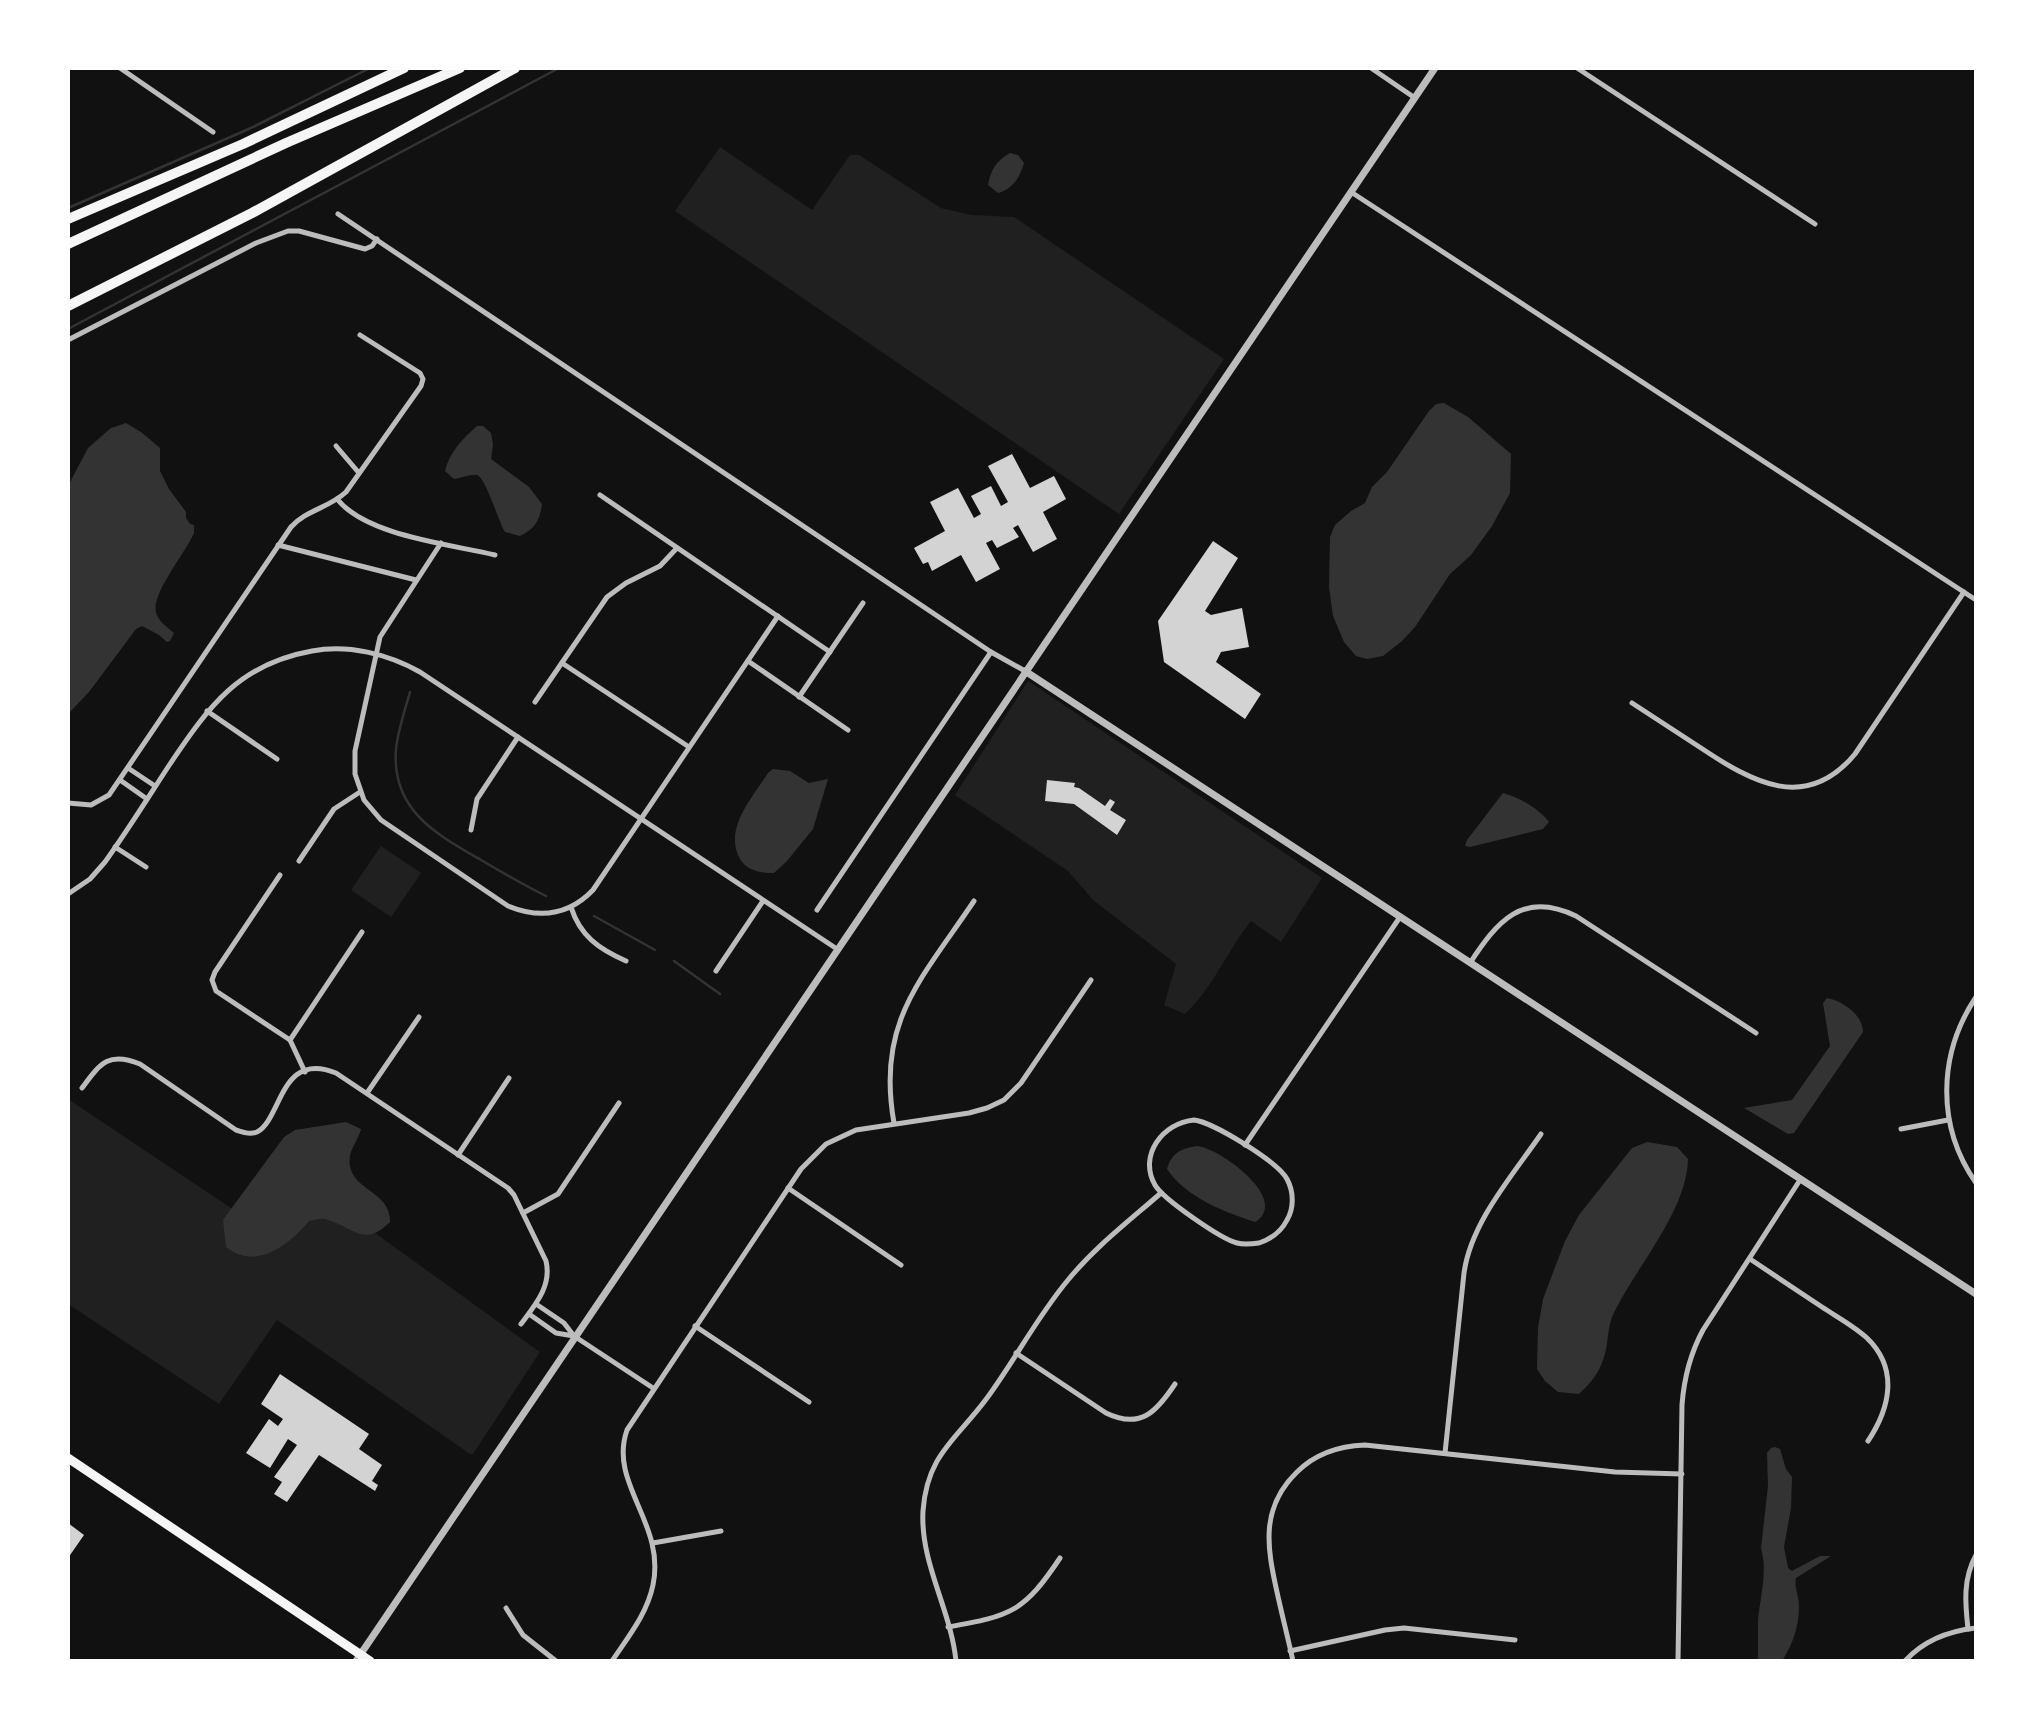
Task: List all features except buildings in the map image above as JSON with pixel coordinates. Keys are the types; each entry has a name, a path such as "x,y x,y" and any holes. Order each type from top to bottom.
{"highway":[{"path":"68,219 243,144 404,68"},
{"path":"68,244 286,143 460,68"},
{"path":"68,306 252,212 515,68"}],"main road":[{"path":"68,1458 358,1658 370,1661"}],"street":[{"path":"120,68 213,132"},
{"path":"1371,68 1415,98"},
{"path":"358,1658 1434,68"},
{"path":"1577,68 1815,224"},
{"path":"1351,192 1976,600"},
{"path":"338,214 991,652 1025,671 1976,1294"},
{"path":"68,340 256,243 288,231 299,231 365,249 372,246 377,239"},
{"path":"68,803 83,806 106,798 291,527 302,516 337,499 359,473 423,379 420,373 360,335"},
{"path":"336,446 359,473"},
{"path":"600,495 830,652"},
{"path":"337,499 354,516 371,525 495,555"},
{"path":"441,543 385,627 376,654 355,751 355,774 360,792 381,820 508,906 536,914 552,914 571,907 593,890 778,616"},
{"path":"278,545 416,580"},
{"path":"536,702 610,594 660,566 677,548"},
{"path":"1632,703 1726,765 1754,780 1787,788 1810,784 1834,773 1854,754 1964,592"},
{"path":"799,697 863,603"},
{"path":"68,894 96,873 207,711 239,680 283,658 336,649 376,654 420,672 837,949"},
{"path":"817,910 991,652"},
{"path":"748,662 848,730"},
{"path":"562,663 689,747"},
{"path":"207,711 277,759"},
{"path":"471,830 477,799 518,737"},
{"path":"128,768 155,786"},
{"path":"120,780 147,799"},
{"path":"299,860 334,809 360,792"},
{"path":"115,847 146,867"},
{"path":"280,875 215,972 212,983 216,991 289,1040 305,1072"},
{"path":"716,971 763,901"},
{"path":"894,1122 888,1074 897,1025 913,993 974,901"},
{"path":"571,907 578,924 596,946 626,961"},
{"path":"1470,963 1492,930 1506,918 1527,909 1554,908 1576,916 1756,1033"},
{"path":"1245,1145 1400,918"},
{"path":"289,1040 362,932"},
{"path":"612,1661 642,1617 649,1600 655,1569 648,1524 625,1475 622,1454 629,1425 788,1188 808,1160 832,1140 856,1129 969,1113 1004,1100 1024,1080 1091,980"},
{"path":"1976,997 1958,1029 1951,1051 1946,1088 1948,1120 1959,1156 1976,1183"},
{"path":"367,1093 419,1017"},
{"path":"82,1088 100,1064 112,1059 127,1059 140,1064 236,1130 248,1134 258,1132 267,1123 287,1085 305,1072 316,1069 332,1071 508,1188 514,1195 548,1267 547,1283 521,1324"},
{"path":"458,1155 509,1078"},
{"path":"523,1213 558,1194 619,1103"},
{"path":"1901,1129 1948,1120"},
{"path":"1185,1121 1203,1121 1215,1126 1281,1170 1291,1191 1292,1204 1289,1217 1271,1238 1255,1244 1237,1243 1161,1193 1151,1176 1151,1154 1159,1138 1172,1126 1185,1121"},
{"path":"1445,1453 1469,1250 1484,1218 1541,1134"},
{"path":"1678,1661 1683,1392 1688,1364 1703,1330 1800,1180"},
{"path":"788,1188 901,1265"},
{"path":"956,1661 924,1535 924,1508 928,1485 937,1460 947,1444 987,1397 1053,1299 1080,1266 1161,1193"},
{"path":"1750,1259 1860,1332 1878,1352 1887,1377 1888,1400 1881,1421 1868,1441"},
{"path":"536,1304 564,1323 574,1336 653,1388"},
{"path":"529,1314 556,1333 574,1336"},
{"path":"695,1326 809,1402"},
{"path":"1016,1353 1106,1413 1123,1420 1136,1419 1153,1412 1175,1384"},
{"path":"1293,1661 1268,1541 1272,1510 1287,1482 1299,1469 1318,1456 1352,1445 1615,1472 1682,1474"},
{"path":"653,1543 721,1531"},
{"path":"1968,1629 1965,1590 1976,1555"},
{"path":"948,1627 996,1618 1017,1608 1038,1590 1060,1558"},
{"path":"506,1608 523,1635 556,1661"},
{"path":"1290,1651 1404,1628 1515,1640"},
{"path":"1905,1661 1929,1641 1946,1634 1976,1628"}],"shaded area":[{"path":"720,147 812,210 850,155 859,155 941,208 971,215 1014,217 1224,359 1119,514 675,211"},
{"path":"1010,153 1018,155 1024,163 1015,182 998,193 988,185 989,179 998,162"},
{"path":"1444,403 1468,417 1511,454 1510,493 1492,526 1471,555 1450,574 1415,627 1402,641 1383,656 1367,659 1356,656 1344,642 1333,616 1329,587 1330,537 1335,525 1365,503 1372,487 1387,472 1429,411 1436,404"},
{"path":"126,423 160,448 160,471 186,512 186,518 194,525 194,533 164,584 156,604 159,618 174,633 170,641 167,642 142,626 136,629 89,692 68,714 68,486 88,448 111,428"},
{"path":"477,426 483,426 491,433 491,459 529,487 542,504 536,523 520,536 505,532 481,478 475,475 454,479 445,471 457,446"},
{"path":"1028,681 1322,878 1281,942 1251,921 1204,993 1185,1014 1164,1005 1176,964 1093,900 1068,871 955,795"},
{"path":"773,769 790,771 809,783 828,779 813,829 774,873 746,866 740,859 735,836 737,825 748,803"},
{"path":"1503,793 1528,804 1549,822 1543,829 1465,846 1467,840"},
{"path":"381,846 421,873 391,917 351,890"},
{"path":"1827,998 1851,1010 1860,1020 1863,1032 1794,1133 1788,1134 1744,1108 1792,1100 1830,1046 1823,1003"},
{"path":"68,1099 237,1212 328,1199 540,1352 473,1454 277,1320 219,1404 68,1304"},
{"path":"346,1122 361,1129 349,1161 353,1174 385,1204 390,1222 381,1230 365,1235 325,1219 309,1221 292,1239 260,1256 237,1254 226,1247 223,1220 284,1137 295,1130"},
{"path":"1647,1142 1677,1147 1688,1159 1679,1199 1612,1317 1598,1372 1579,1394 1558,1392 1545,1381 1537,1369 1538,1328 1543,1299 1565,1241 1579,1215 1632,1148"},
{"path":"1197,1146 1208,1149 1235,1165 1259,1189 1264,1201 1264,1212 1255,1222 1195,1196 1167,1169 1178,1152"},
{"path":"1775,1447 1780,1449 1786,1469 1792,1477 1791,1508 1784,1547 1788,1568 1792,1571 1820,1556 1831,1556 1796,1578 1799,1606 1797,1628 1782,1661 1758,1661 1758,1621 1764,1575 1761,1548 1768,1486 1767,1453"}],"waterway":[{"path":"68,208 251,128 370,68"},
{"path":"68,329 559,68"},
{"path":"410,692 396,749 396,770 409,804 433,830 546,896"},
{"path":"594,916 655,950"},
{"path":"674,961 720,994"}]}
